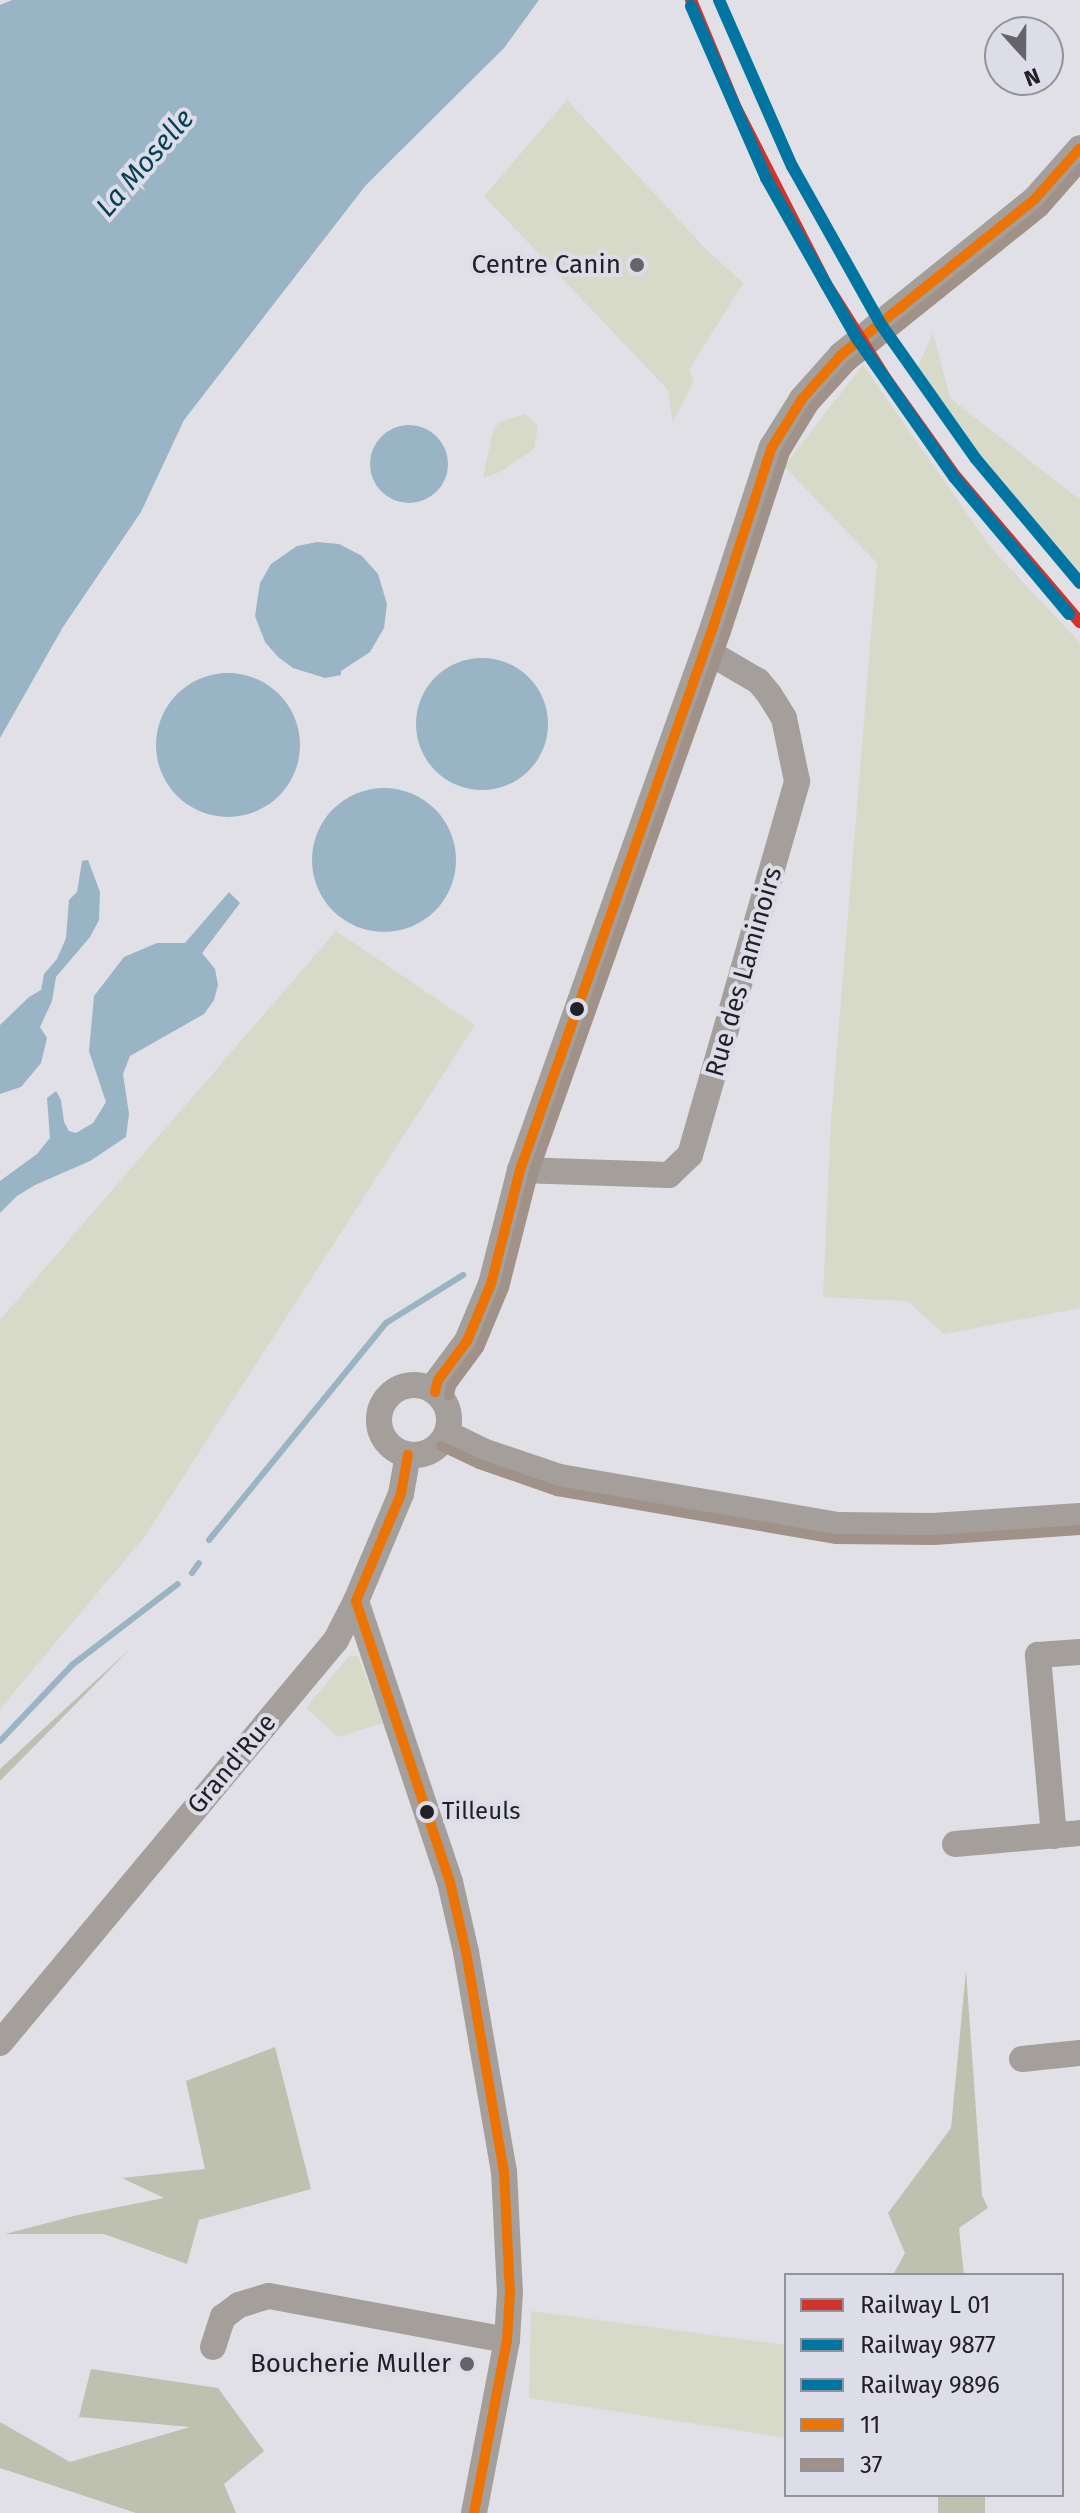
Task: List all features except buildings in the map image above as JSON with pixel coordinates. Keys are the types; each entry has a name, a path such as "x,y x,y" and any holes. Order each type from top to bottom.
{"street":[{"path":"435,1392 482,1308 520,1170 705,650 772,447 802,399 868,330 956,265 1034,200 1080,148"},
{"name":"Rue des Laminoirs","path":"520,1170 669,1175 690,1155 797,781 784,718 769,694 758,681 705,650"},
{"path":"413,1385 435,1392 448,1410 447,1433 431,1451 408,1455 388,1444 382,1434 380,1412 385,1401 402,1387 413,1385"},
{"path":"447,1433 483,1451 560,1477 838,1525 919,1527 1080,1516"},
{"name":"Grand'Rue","path":"0,2043 336,1640 356,1601 401,1494 408,1455"},
{"path":"356,1601 429,1811 466,1952 504,2171 510,2280 507,2340 474,2513"},
{"path":"1054,1836 1038,1655 1080,1652"},
{"path":"955,1844 1080,1833"},
{"path":"1022,2059 1080,2053"},
{"path":"213,2347 223,2317 239,2305 269,2296 507,2340"}],"green space":[{"name":"Centre Canin","path":"567,100 705,248 743,283 689,370 694,380 673,422 668,390 484,196"},
{"path":"933,333 950,398 1080,500 1080,580 1032,532 914,375"},
{"path":"863,365 991,548 1080,643 1080,1308 944,1334 907,1301 823,1297 831,1121 877,563 784,466"},
{"path":"525,414 538,426 534,449 500,472 483,478 493,430 500,422"},
{"path":"336,931 475,1025 145,1536 0,1709 0,1320"},
{"path":"131,1648 0,1781 0,1769"},
{"path":"349,1656 358,1656 383,1723 338,1737 306,1708"},
{"path":"966,1971 982,2195 988,2208 959,2228 964,2273 894,2273 905,2253 888,2213 951,2128"},
{"path":"275,2047 311,2189 199,2220 187,2264 104,2234 5,2234 78,2215 164,2198 122,2178 205,2169 186,2081"},
{"path":"531,2311 784,2345 784,2438 529,2398"},
{"path":"91,2369 218,2388 264,2451 224,2484 236,2513 136,2513 0,2468 0,2422 70,2462 190,2427 79,2417"},
{"path":"938,2497 985,2497 985,2513 938,2513"}],"water":[{"name":"La Moselle","path":"12,0 539,0 504,48 366,185 184,420 141,512 63,627 0,738 0,5"},
{"path":"409,425 424,428 436,437 445,449 448,464 445,479 436,491 424,500 409,503 394,500 382,491 373,479 370,464 373,449 382,437 394,428"},
{"path":"317,542 339,544 362,556 378,574 387,604 384,628 370,652 341,671 341,675 325,678 293,668 278,657 265,642 255,616 260,583 271,564 297,546"},
{"path":"482,658 507,663 529,677 543,699 548,724 543,749 529,771 507,785 482,790 457,785 435,771 421,749 416,724 421,699 435,677 457,663"},
{"path":"228,673 256,679 279,694 294,717 300,745 294,773 279,796 256,811 228,817 200,811 177,796 162,773 156,745 162,717 177,694 200,679"},
{"path":"384,788 412,794 435,809 450,832 456,860 450,888 435,911 412,926 384,932 356,926 333,911 318,888 312,860 318,832 333,809 356,794"},
{"path":"88,860 100,892 99,920 90,937 56,977 52,1001 40,1027 47,1038 41,1063 21,1087 0,1094 0,1025 29,997 41,990 44,974 57,959 66,938 69,900 77,892 82,861"},
{"path":"229,892 240,903 202,953 215,969 218,985 214,1000 204,1014 130,1056 123,1074 129,1114 126,1137 90,1161 35,1185 17,1196 0,1213 0,1181 37,1154 50,1138 47,1098 56,1091 61,1100 64,1122 69,1131 76,1133 93,1123 106,1102 89,1051 94,996 124,957 157,943 185,943"}],"waterway":[{"path":"209,1540 386,1323 463,1275"},
{"path":"192,1573 199,1563"},
{"path":"0,1741 72,1665 178,1584"}],"transit line":[{"path":"691,0 736,108 826,284 886,379 956,477 1080,622"},
{"name":"11","path":"435,1392 438,1380 467,1341 491,1284 520,1170 713,627 772,447 802,399 841,355 1034,200 1080,148"},
{"name":"37","path":"449,1395 451,1386 479,1348 504,1288 533,1174 726,632 785,453 813,407 851,365 1043,211 1080,169"},
{"name":"37","path":"441,1446 479,1464 557,1491 836,1539 934,1540 1080,1530"},
{"name":"11","path":"356,1601 401,1494 408,1455"},
{"name":"11","path":"356,1601 450,1882 466,1952 504,2171 510,2292 507,2340 474,2513"}],"rail line":[{"name":"9896","path":"719,0 792,166 880,323 976,459 1080,583"},
{"name":"9877","path":"691,6 766,178 856,337 954,477 1069,614"}],"place":[{"name":"Centre Canin","path":"637,265"},
{"name":"Tilleuls","path":"427,1812"},
{"name":"Boucherie Muller","path":"467,2364"}]}
